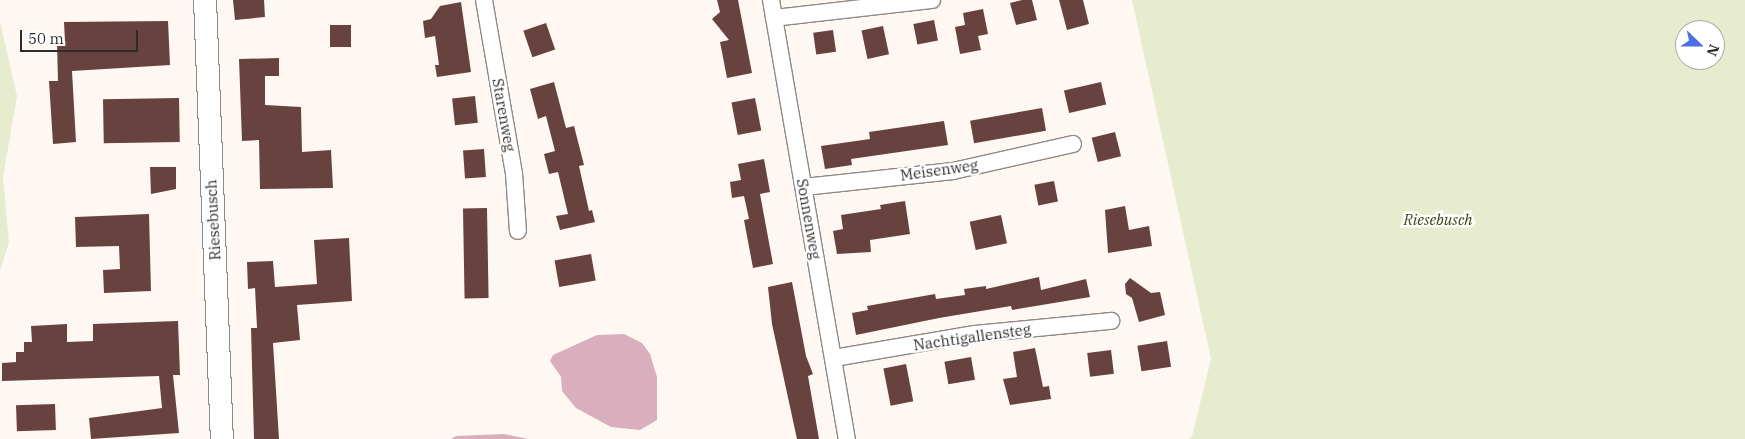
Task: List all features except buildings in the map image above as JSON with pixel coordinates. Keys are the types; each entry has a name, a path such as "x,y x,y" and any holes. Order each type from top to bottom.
{"main road":[{"name":"Riesebusch","path":"206,0 222,439"}],"street":[{"name":"Starenweg","path":"484,0 514,173 518,231"},
{"name":"Sonnenweg","path":"771,0 847,439"},
{"path":"774,18 932,0"},
{"name":"Meisenweg","path":"804,187 953,171 1073,144"},
{"name":"Nachtigallensteg","path":"834,358 974,334 1111,321"}],"green space":[{"name":"Riesebusch","path":"1132,0 1745,0 1745,439 1188,439 1192,436 1211,359"},
{"path":"0,22 17,96 3,177 9,243 0,270"}],"shaded area":[{"path":"624,334 642,343 650,354 657,377 657,420 640,430 611,427 576,408 562,391 561,377 550,361 553,355 597,335"},
{"path":"504,434 528,439 451,439 456,436"}]}
